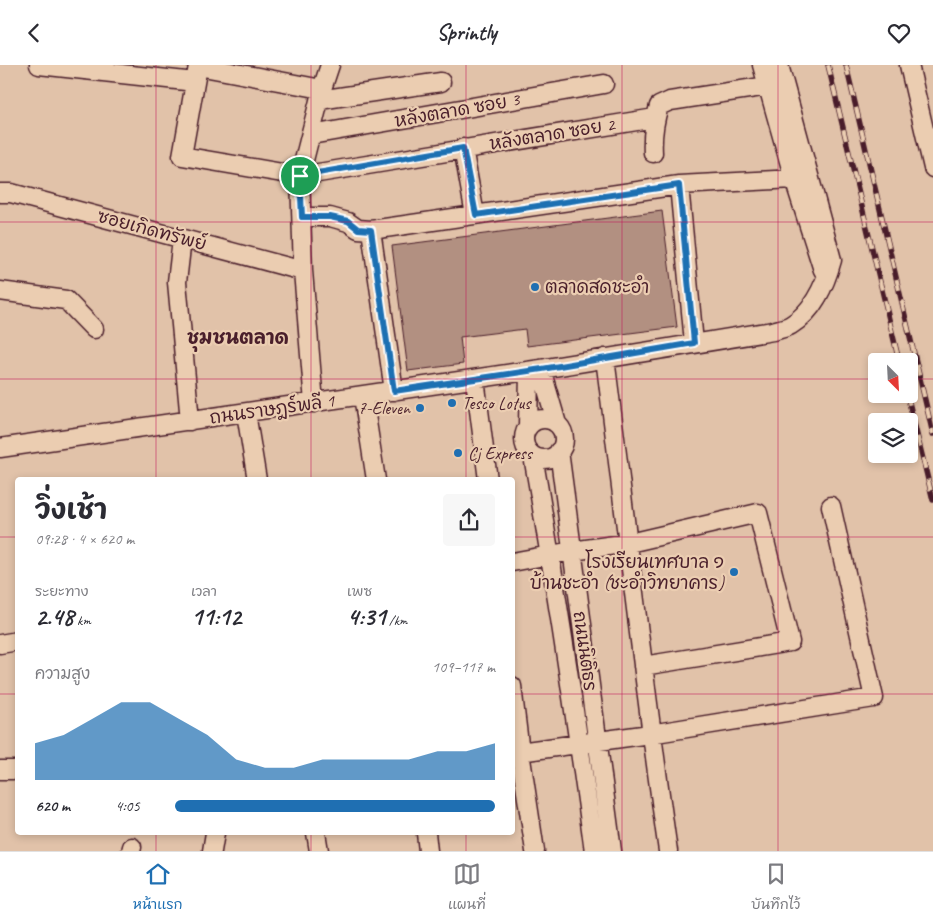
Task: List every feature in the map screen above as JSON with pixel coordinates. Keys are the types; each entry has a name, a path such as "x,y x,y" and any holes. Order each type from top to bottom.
{"street":[{"path":"39,65 102,69 195,82 198,66 320,95 441,82"},
{"path":"314,403 303,271 300,176 320,95 330,65"},
{"path":"762,65 794,179 827,280"},
{"name":"ถนนราษฎร์พลี 1","path":"0,448 535,370 773,331 791,325 807,312 820,294 827,280 832,261 779,65"},
{"path":"909,65 933,168"},
{"name":"หลังตลาด ซอย 2","path":"195,82 182,156 300,176 655,118"},
{"name":"หลังตลาด ซอย 3","path":"311,135 604,85"},
{"path":"654,153 652,137 659,106 670,101 768,86"},
{"path":"463,148 476,215"},
{"path":"302,217 330,217 348,221 358,229 371,230 679,185 794,179"},
{"path":"679,185 694,343"},
{"name":"ซอยเกิดทรัพย์","path":"0,193 11,193 303,271"},
{"path":"371,230 394,391"},
{"path":"182,239 177,281 190,421"},
{"path":"0,291 66,300 94,329"},
{"path":"604,358 629,543 650,734 668,851"},
{"path":"535,370 563,435 564,442 559,451 552,457 546,459 533,456 525,446 524,433 528,427 532,422 545,419 557,424"},
{"path":"528,427 535,370"},
{"path":"475,379 488,477"},
{"path":"362,396 376,477"},
{"path":"246,413 257,477"},
{"name":"ถนนนิติธร","path":"559,451 612,851"},
{"name":"ถนนนิติธร","path":"533,456 580,744 594,851"},
{"path":"516,753 650,734 874,698 831,506"},
{"path":"515,561 550,554 629,543 758,513 790,642 643,667"},
{"path":"0,644 15,642"},
{"path":"515,736 516,753 535,851"},
{"path":"0,770 15,770"},
{"path":"212,851 215,835"},
{"path":"316,835 319,851"},
{"path":"426,835 428,851"}],"building":[{"name":"ตลาดสดชะอำ","path":"662,211 677,327 527,346 525,329 460,337 463,364 408,371 392,246"}],"railway":[{"path":"828,65 897,353"},
{"path":"846,65 933,434"},
{"path":"909,403 933,500"}],"place":[{"name":"ตลาดสดชะอำ","path":"535,287"},
{"name":"Tesco Lotus","path":"452,403"},
{"name":"7-Eleven","path":"420,408"},
{"name":"Cj Express","path":"458,453"},
{"name":"โรงเรียนเทศบาล ๑ บ้านชะอำ (ชะอำวิทยาคาร)","path":"734,572"}],"district":[{"name":"ชุมชนตลาด","path":"238,338"}],"route":[{"path":"463,148 476,215 679,185 694,343 542,369 394,391 371,230 358,229 348,221 330,217 302,217 300,176 463,148"}]}
